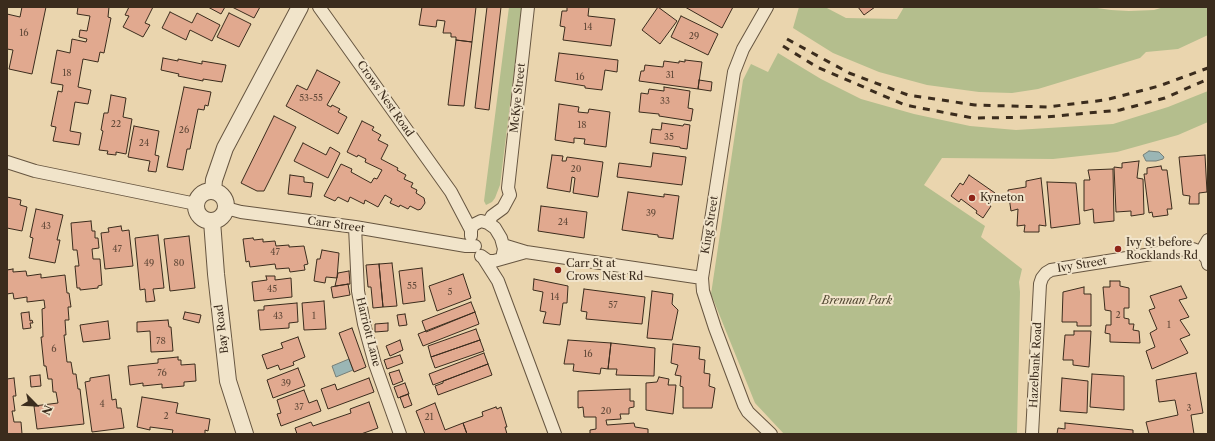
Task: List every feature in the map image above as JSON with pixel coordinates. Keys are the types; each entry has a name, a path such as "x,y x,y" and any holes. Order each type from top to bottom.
{"street":[{"path":"213,191 214,180 225,148 300,7"},
{"name":"Crows Nest Road","path":"319,7 451,192 478,226"},
{"name":"McKye Street","path":"478,226 503,208 510,195 508,188 528,7"},
{"name":"King Street","path":"767,7 743,49 734,72 702,278 702,291 744,405 748,412 770,434"},
{"path":"7,162 35,171 196,204"},
{"path":"208,191 213,191 218,192 225,199 226,208 221,217 212,221 202,218 196,209 196,204 200,196 208,191"},
{"name":"Carr Street","path":"226,208 242,212 355,227 466,246 475,246"},
{"name":"Bay Road","path":"212,221 216,274 228,381 245,434"},
{"path":"498,281 500,259 504,254 501,238 495,228 478,226 475,246 498,281 555,434"},
{"name":"Carr Street","path":"445,242 478,226"},
{"name":"Harriott Lane","path":"355,227 358,291 364,324 375,364 400,434"},
{"path":"1208,240 1201,252 1207,259 1208,264"},
{"path":"503,245 526,252 702,278"},
{"name":"Ivy Street","path":"1040,297 1040,284 1042,278 1046,273 1052,270 1177,250 1193,249 1201,252"},
{"path":"484,259 488,262 526,252"},
{"name":"Hazelbank Road","path":"1032,434 1040,297"}],"green space":[{"path":"509,7 522,7 500,185 495,198 492,202 486,205 484,201"},
{"path":"799,7 825,7 846,18 897,19 904,7 1090,7 1129,11 1154,10 1164,7 1208,7 1208,35 1178,49 1146,52 1140,58 1038,89 1012,93 979,92 927,85 879,72 833,53 793,28"},
{"name":"Brennan Park","path":"778,53 821,79 861,99 914,114 970,126 1016,130 1113,124 1168,107 1208,91 1208,122 1178,135 1117,152 1053,159 942,158 924,185 985,226 981,237 1022,269 1019,282 1017,434 784,434 755,403 711,294 743,80 751,64 768,72"}],"water":[{"path":"1149,151 1159,152 1164,157 1163,159 1156,161 1146,161 1143,155"},
{"path":"349,359 353,370 336,377 332,366"}],"building":[{"path":"22,7 46,7 32,74 9,69 13,50 7,49 7,14 20,17"},
{"path":"78,7 109,7 108,17 111,18 104,53 100,52 98,62 83,59 78,87 91,90 88,104 75,102 70,131 81,133 79,145 53,141 56,127 51,126 58,91 62,92 63,85 51,83 57,50 70,53 72,39 86,42 87,39 79,37 80,30 87,31 90,16 77,14"},
{"path":"129,7 153,7 145,23 150,25 143,37 123,27 129,16 125,15"},
{"path":"208,7 225,7 221,14"},
{"path":"232,7 260,7 254,18"},
{"path":"422,7 476,7 472,42 456,40 456,37 451,37 451,33 443,33 445,21 437,20 436,27 419,25"},
{"path":"487,7 501,7 489,110 475,108"},
{"path":"567,7 589,7 588,16 615,19 611,46 563,40 565,27 560,26 562,11 567,11"},
{"path":"658,7 677,21 660,44 642,30"},
{"path":"685,7 733,7 722,28"},
{"path":"858,7 875,7 864,15"},
{"path":"170,12 192,23 197,13 220,25 212,41 190,30 186,40 162,28"},
{"path":"229,13 251,24 239,47 217,37"},
{"path":"681,16 718,34 708,55 671,37"},
{"path":"456,40 472,42 464,106 448,105"},
{"path":"559,53 618,60 617,72 605,70 602,90 585,88 585,86 555,81"},
{"path":"163,58 178,61 178,59 202,64 202,61 226,65 222,82 203,79 203,81 178,76 179,74 161,70"},
{"path":"685,60 702,62 698,89 639,81 641,71 644,71 645,65 663,67 664,61 679,63 679,61 685,62"},
{"path":"317,70 340,82 327,105 331,107 332,105 340,109 338,112 347,117 338,134 286,106 297,85 307,90"},
{"path":"699,80 712,82 711,91 698,89"},
{"path":"184,87 211,92 208,106 205,105 204,110 198,109 190,149 187,149 183,170 167,167"},
{"path":"664,87 690,91 688,108 693,109 691,121 659,116 659,114 639,112 641,93 648,94 649,89 664,91"},
{"path":"111,95 126,98 123,117 132,119 126,154 116,152 116,155 107,154 108,151 99,150 103,131 101,130 104,113 108,113"},
{"path":"559,104 579,107 578,112 588,113 589,109 610,112 606,147 584,144 585,139 574,138 574,143 555,140"},
{"path":"274,116 296,127 264,191 257,191 241,183"},
{"path":"362,121 374,127 372,130 381,135 378,140 388,145 381,159 398,168 397,170 406,175 404,179 413,183 411,187 417,190 416,193 424,198 425,203 421,209 418,210 410,206 408,209 400,205 399,207 390,203 392,199 385,195 378,207 365,200 364,204 350,197 348,202 338,197 335,201 324,196 341,164 352,169 351,172 371,183 374,178 377,179 382,170 365,162 366,159 358,155 357,157 347,152"},
{"path":"662,123 683,126 684,124 690,125 687,149 650,143 652,129 661,130"},
{"path":"134,126 159,131 155,155 159,156 156,172 148,171 150,161 128,157"},
{"path":"303,143 326,155 330,147 340,153 328,178 294,161"},
{"path":"653,153 686,157 682,185 617,177 619,163 651,167"},
{"path":"552,155 563,156 562,161 566,161 567,157 603,162 598,197 573,193 575,178 572,177 570,192 547,188"},
{"path":"1205,155 1207,192 1199,193 1199,204 1189,204 1190,196 1183,195 1179,157"},
{"path":"1139,161 1137,178 1143,179 1144,214 1131,216 1131,211 1116,212 1114,167 1122,168 1122,163"},
{"path":"1161,166 1162,170 1167,170 1172,209 1167,209 1168,215 1153,217 1152,212 1149,213 1144,174 1147,174 1147,168"},
{"path":"1113,169 1114,221 1094,223 1093,209 1084,211 1084,180 1090,180 1088,170"},
{"path":"290,175 304,177 304,182 313,183 311,197 288,194"},
{"name":"Kyneton","path":"969,175 995,193 987,203 991,206 983,218 976,213 977,211 961,199 959,202 951,196 960,183 963,185"},
{"path":"1041,178 1046,226 1039,225 1039,232 1024,232 1025,225 1017,226 1018,209 1011,211 1008,190 1026,187 1026,181"},
{"path":"1047,182 1076,183 1080,224 1051,228"},
{"path":"628,192 664,197 664,194 679,196 673,239 658,237 658,235 622,230"},
{"path":"7,197 21,200 20,205 27,207 22,231 7,228"},
{"path":"541,206 587,212 584,238 538,231"},
{"path":"36,209 63,215 57,240 60,240 55,263 29,258 33,238 30,237"},
{"path":"91,221 92,231 95,231 95,238 98,238 99,248 92,249 93,259 100,259 102,285 98,286 98,288 80,290 80,288 77,288 75,266 79,266 77,250 73,250 71,223"},
{"path":"121,226 122,231 129,230 133,266 105,269 101,233 109,232 108,228"},
{"path":"158,235 164,288 153,289 155,301 146,302 145,289 140,290 135,238"},
{"path":"189,236 195,288 170,291 164,239"},
{"path":"253,238 254,240 263,239 263,242 275,241 276,246 304,246 308,264 304,265 305,270 290,272 289,268 276,269 275,264 250,267 249,261 246,262 243,239"},
{"path":"322,250 339,253 337,278 326,277 325,283 314,281 317,259 320,259"},
{"path":"392,263 397,306 383,307 379,264"},
{"path":"379,264 383,307 373,308 371,287 368,287 366,265"},
{"path":"422,268 425,301 403,304 399,271"},
{"path":"13,269 13,272 26,271 27,276 41,274 41,278 65,275 67,293 69,293 71,307 68,307 69,320 65,320 66,335 64,335 67,362 71,362 73,374 76,374 78,389 80,389 84,424 37,429 34,406 58,403 56,392 53,392 52,379 48,379 46,366 44,366 41,337 43,337 42,309 45,308 44,300 27,302 27,297 14,299 13,293 7,294 7,270"},
{"path":"349,271 350,284 335,286 338,273"},
{"path":"463,274 471,298 437,311 429,286"},
{"path":"266,276 275,276 275,280 291,278 292,297 254,301 252,282 267,280"},
{"path":"534,279 568,286 567,303 563,303 560,325 543,323 546,312 540,311 543,292 533,290"},
{"path":"1110,281 1120,281 1120,286 1129,288 1129,308 1124,308 1124,318 1129,319 1129,324 1134,324 1133,330 1139,331 1140,343 1110,342 1110,334 1105,333 1106,325 1111,325 1111,311 1105,310 1103,287 1110,287"},
{"path":"348,284 350,295 333,298 331,287"},
{"path":"1181,286 1187,298 1179,300 1189,317 1180,320 1190,335 1180,339 1188,353 1152,369 1146,351 1155,347 1150,333 1157,329 1149,310 1155,308 1150,296"},
{"path":"1084,287 1084,294 1091,294 1091,326 1077,326 1077,322 1062,322 1063,292"},
{"path":"584,289 645,297 642,324 586,319 587,312 581,311"},
{"path":"652,291 673,294 672,304 678,310 672,340 647,338"},
{"path":"324,301 326,329 304,330 302,303"},
{"path":"471,302 475,312 426,332 422,321"},
{"path":"297,303 298,322 289,323 289,328 260,330 258,310 264,310 264,306"},
{"path":"29,312 30,321 32,320 33,323 30,323 31,328 23,329 21,313"},
{"path":"185,312 201,315 199,323 183,319"},
{"path":"475,312 479,324 423,346 418,334"},
{"path":"405,314 407,325 399,326 397,315"},
{"path":"168,320 169,327 171,327 173,351 151,352 150,331 137,332 137,322"},
{"path":"108,321 110,339 83,342 80,325"},
{"path":"388,323 388,331 375,332 375,324"},
{"path":"352,328 366,367 354,372 339,333"},
{"path":"476,329 480,340 431,357 428,346"},
{"path":"1074,331 1091,331 1089,367 1073,365 1073,360 1063,360 1065,335 1074,335"},
{"path":"298,337 305,357 293,362 294,365 280,370 278,365 267,369 262,355 283,348 281,343"},
{"path":"400,340 403,350 390,356 386,346"},
{"path":"480,340 484,351 435,368 431,357"},
{"path":"568,340 611,343 608,369 601,368 600,374 573,371 574,364 564,364"},
{"path":"611,343 655,348 654,376 616,375 617,369 608,369"},
{"path":"673,344 700,347 699,359 705,360 704,373 710,374 709,386 715,388 712,408 683,408 683,387 680,386 681,376 675,375 678,365 671,363"},
{"path":"484,353 488,364 433,385 429,374"},
{"path":"400,355 403,363 387,369 384,360"},
{"path":"178,357 178,360 181,360 181,365 195,364 196,381 184,382 184,386 162,388 162,384 143,386 143,383 130,385 128,366 158,363 158,359"},
{"path":"488,364 492,375 438,395 435,386 443,383 443,381"},
{"path":"298,368 305,386 273,398 267,380"},
{"path":"399,370 403,381 393,385 389,373"},
{"path":"1196,373 1203,413 1191,415 1194,434 1149,434 1146,422 1178,415 1175,400 1159,402 1156,380"},
{"path":"1092,374 1124,376 1124,410 1090,407"},
{"path":"40,375 41,386 31,387 30,376"},
{"path":"109,375 112,400 116,399 117,408 121,408 124,428 92,432 85,382 90,381 90,378"},
{"path":"659,377 669,379 668,385 676,385 673,414 646,410 646,383 657,382"},
{"path":"14,378 16,396 13,396 15,411 12,411 14,422 21,422 22,434 7,434 7,379"},
{"path":"369,378 374,392 328,409 321,389 335,384 337,390"},
{"path":"1062,378 1088,381 1087,413 1060,411"},
{"path":"405,383 409,394 398,398 394,387"},
{"path":"630,389 630,401 634,401 634,407 629,408 629,414 620,414 621,419 606,420 607,425 634,423 635,427 648,429 648,434 590,434 590,430 596,429 596,417 584,417 583,407 578,408 578,391"},
{"path":"304,390 309,403 317,400 321,411 281,426 277,414 281,413 277,400"},
{"path":"408,394 412,405 404,408 400,397"},
{"path":"142,397 178,403 176,413 210,419 208,431 205,430 205,434 172,434 173,430 150,427 150,430 137,427"},
{"path":"369,402 378,428 361,434 297,434 295,428 311,422 313,426 351,413 350,409"},
{"path":"435,403 445,430 463,423 467,434 425,434 416,411"},
{"path":"496,407 497,409 501,407 507,427 505,427 507,434 467,434 463,423 483,416 482,412"},
{"path":"1065,423 1133,430 1133,434 1057,434 1058,428 1065,429"}],"railway":[{"path":"787,39 849,73 908,95 975,105 1047,107 1105,100 1159,86 1208,68"},
{"path":"783,46 817,67 905,105 973,118 1046,117 1120,110 1165,98 1208,79"}],"place":[{"name":"Kyneton","path":"972,198"},
{"name":"Ivy St before Rocklands Rd","path":"1118,249"},
{"name":"Carr St at Crows Nest Rd","path":"558,270"}]}
